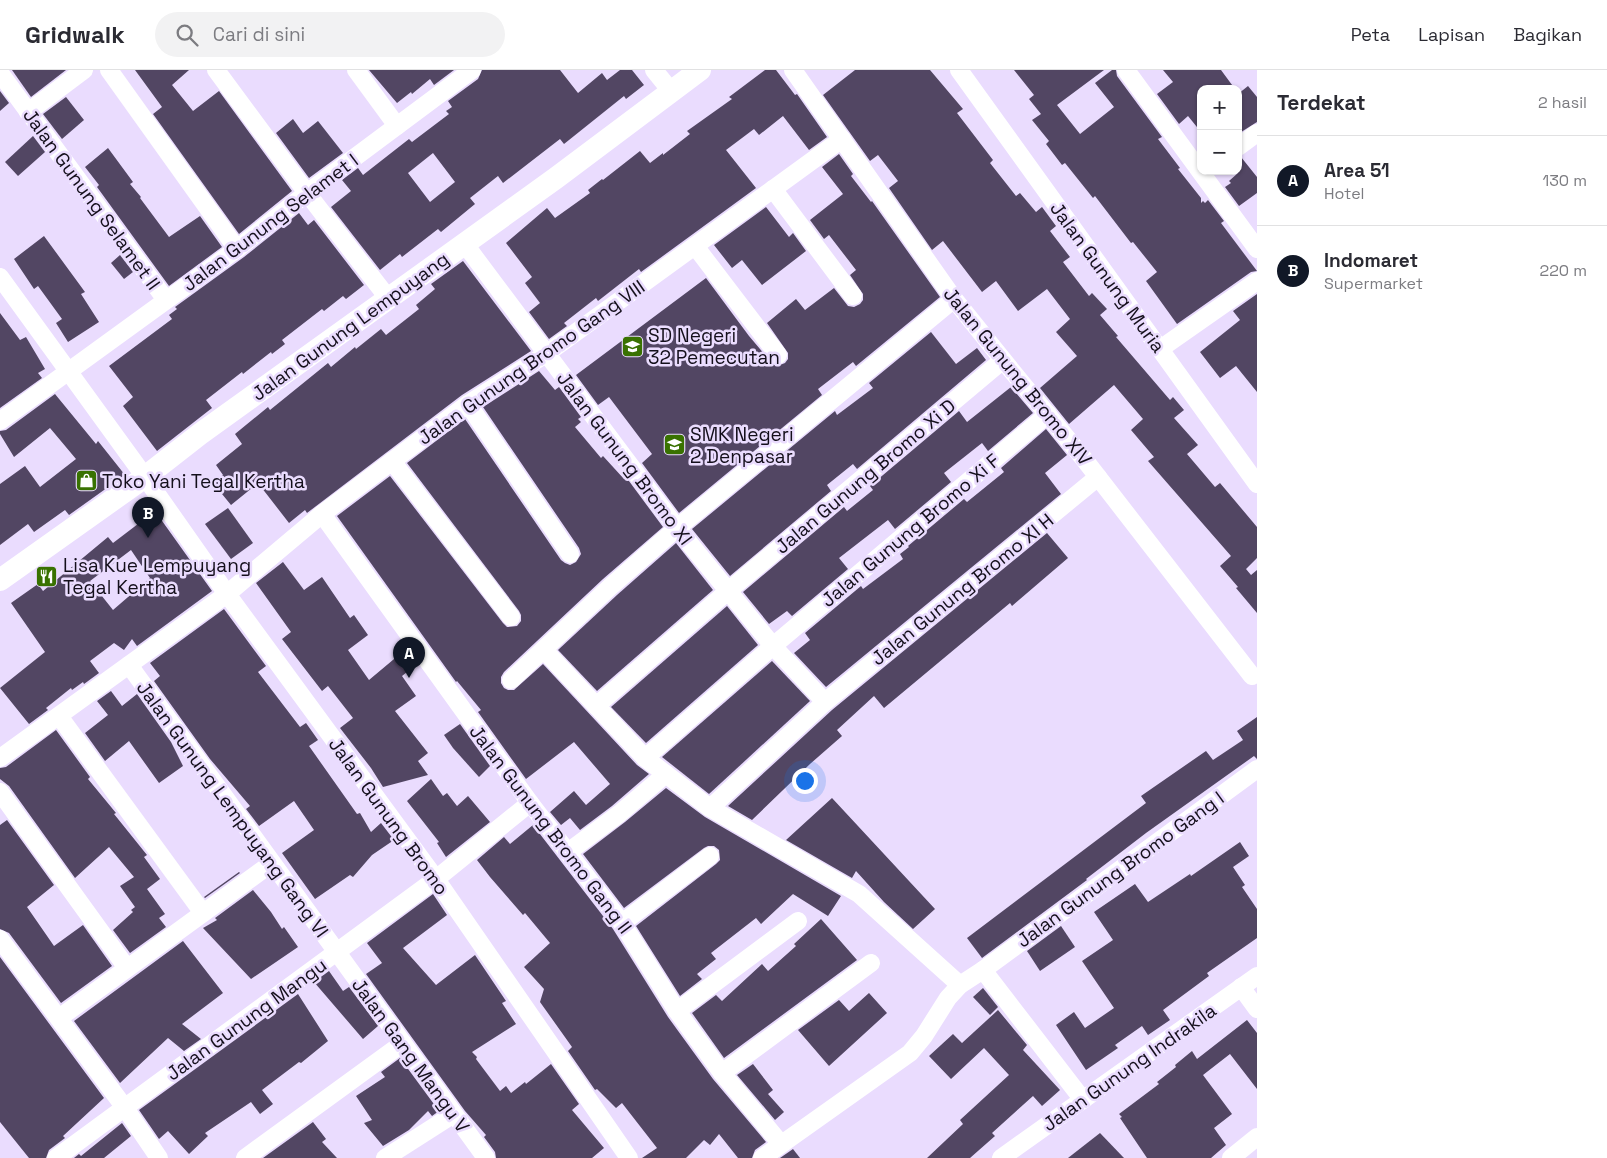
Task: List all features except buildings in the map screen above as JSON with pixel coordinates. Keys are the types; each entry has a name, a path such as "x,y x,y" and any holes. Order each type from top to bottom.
{"street":[{"path":"28,112 84,70"},
{"path":"109,70 237,249"},
{"path":"216,70 388,298"},
{"path":"356,70 397,126"},
{"name":"Jalan Gunung Selamet I","path":"0,421 237,249 307,193 472,70"},
{"path":"654,70 671,91"},
{"name":"Jalan Gunung Lempuyang","path":"0,580 145,477 200,434 700,70"},
{"name":"Jalan Gunung Bromo XIV","path":"793,70 954,299 1098,477 1252,676"},
{"name":"Jalan Gunung Muria","path":"959,70 1257,484"},
{"path":"1126,70 1197,164"},
{"name":"Jalan Gunung Selamet II","path":"0,73 166,300"},
{"path":"1242,144 1257,134"},
{"name":"Jalan Gunung Bromo Gang VIII","path":"0,758 227,594 322,514 468,404 546,354 842,139"},
{"path":"1205,175 1257,249"},
{"path":"772,189 852,296"},
{"name":"Jalan Gunung Bromo XI","path":"464,243 677,528 773,646 826,702"},
{"path":"695,246 778,355"},
{"name":"Jalan Gunung Bromo","path":"0,278 145,477 227,594 436,879 629,1158"},
{"path":"1160,349 1257,281"},
{"path":"511,680 610,587 677,528 954,299"},
{"name":"Jalan Gunung Bromo Xi D","path":"596,706 728,591 1003,360"},
{"path":"468,404 570,554"},
{"name":"Jalan Gunung Bromo Xi F","path":"645,758 773,646 1048,414"},
{"path":"392,461 511,617"},
{"name":"Jalan Gunung Bromo XI H","path":"710,808 826,702 1098,477"},
{"name":"Jalan Gunung Bromo Gang II","path":"322,514 530,803 622,923 677,1011 722,1073 780,1144"},
{"path":"544,650 645,758 710,808 858,894 960,985"},
{"name":"Jalan Gunung Lempuyang Gang VI","path":"129,665 336,952"},
{"path":"59,716 203,913"},
{"name":"Jalan Gunung Bromo Gang I","path":"762,1158 910,1053 924,1036 948,998 960,985 1257,769"},
{"path":"568,852 619,814 666,774"},
{"path":"0,792 127,968"},
{"name":"Jalan Gunung Mangu","path":"56,1158 436,879 530,803"},
{"path":"622,923 710,856"},
{"path":"59,1018 272,863"},
{"path":"677,1011 798,921"},
{"path":"0,938 125,1108 159,1158"},
{"name":"Jalan Gang Mangu V","path":"336,952 486,1158"},
{"path":"722,1073 871,963"},
{"path":"983,970 1083,1100"},
{"name":"Jalan Gunung Indrakila","path":"1001,1158 1257,976"},
{"path":"1241,988 1257,1009"},
{"path":"244,1158 403,1044"},
{"path":"385,1158 454,1114"},
{"path":"1231,1158 1257,1137"}],"place":[{"name":"SD Negeri 32 Pemecutan","path":"632,346"},
{"name":"SMK Negeri 2 Denpasar","path":"674,445"},
{"name":"Toko Yani Tegal Kertha","path":"86,481"},
{"name":"Indomaret","path":"148,538"},
{"name":"Lisa Kue Lempuyang Tegal Kertha","path":"47,576"},
{"name":"Area 51","path":"409,678"}]}
